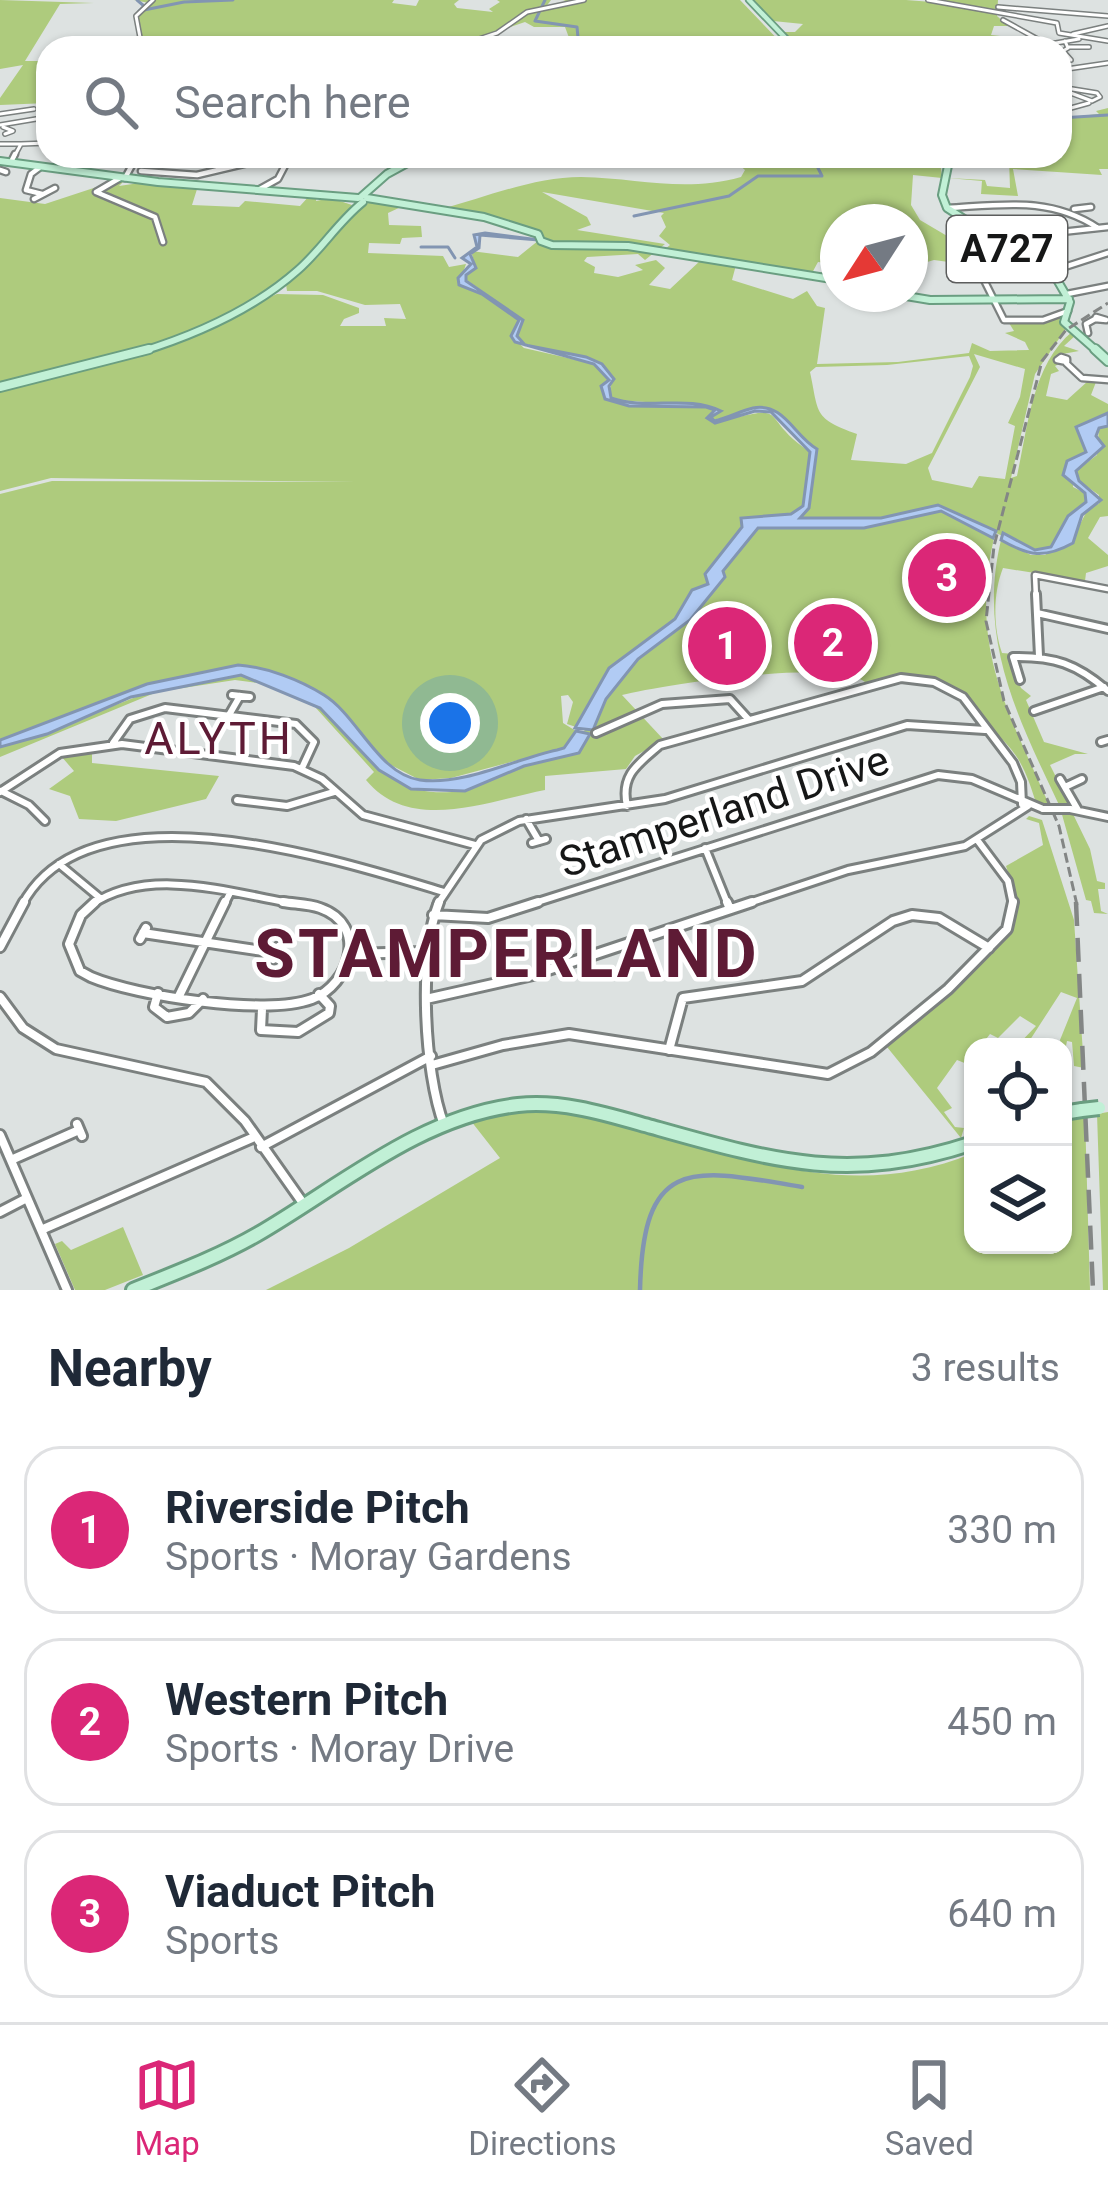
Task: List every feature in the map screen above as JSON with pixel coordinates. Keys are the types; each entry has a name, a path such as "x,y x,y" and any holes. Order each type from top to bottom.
{"main road":[{"path":"746,0 780,36"},
{"path":"4,165 36,166"},
{"path":"55,168 381,202 484,217 554,245 637,247 820,277"},
{"path":"0,387 104,363 214,323 296,273 396,168"},
{"name":"A727","path":"947,168 942,195 947,208 1048,272 1068,297 1065,323 1108,361"},
{"path":"928,299 1068,297"},
{"path":"133,1290 222,1253 445,1126 495,1108 554,1104 759,1156 842,1169 909,1165 964,1146"},
{"path":"1072,1112 1103,1106"}],"street":[{"path":"140,36 136,16 153,0"},
{"path":"488,36 533,10 584,0"},
{"path":"928,0 1108,16"},
{"path":"998,6 1058,23 1055,31 1108,41"},
{"path":"1079,20 1097,16"},
{"path":"1006,21 1035,36"},
{"path":"1070,35 1108,26"},
{"path":"1072,41 1082,37"},
{"path":"1072,45 1086,47"},
{"path":"1072,68 1108,63"},
{"path":"1093,65 1108,70"},
{"path":"1072,89 1099,94 1072,107"},
{"path":"1072,93 1092,101"},
{"path":"0,114 34,109"},
{"path":"0,125 36,119"},
{"path":"0,125 14,131 5,134"},
{"path":"0,144 36,143"},
{"path":"4,165 21,144"},
{"path":"38,168 26,190 42,194"},
{"path":"129,168 123,178 96,192 155,218 163,242"},
{"path":"141,171 197,175 227,168"},
{"path":"260,189 278,179 284,168"},
{"path":"141,171 150,177 146,180"},
{"path":"34,200 55,188"},
{"path":"947,208 1048,203 1091,207"},
{"path":"1074,209 1098,228"},
{"path":"1011,221 1034,235 1108,227"},
{"path":"1051,223 1063,232"},
{"path":"1000,245 981,262 981,274 1004,320 1043,320 1069,311"},
{"path":"1048,272 1108,253"},
{"path":"1068,297 1108,286"},
{"path":"1088,333 1086,323 1106,320"},
{"path":"1066,363 1082,378 1108,380"},
{"path":"1039,656 1035,575 1108,589"},
{"path":"1037,614 1108,629"},
{"path":"1020,680 1011,658 1039,656 1078,664 1106,689"},
{"path":"426,999 533,975 853,868 978,841 1025,805 1010,756 958,694 913,678 890,680 648,752 626,776 627,806"},
{"path":"1034,711 1106,689"},
{"path":"229,716 241,696"},
{"path":"596,733 615,729 636,712 667,702 722,697 732,700 749,720"},
{"path":"113,743 130,719 162,708 299,725 314,742 302,768"},
{"path":"445,1126 436,1109 424,952 444,892 476,845 526,819 684,794 907,725 985,730"},
{"path":"1,792 60,753 113,743 302,768 363,815 476,845"},
{"name":"Stamperland Drive","path":"433,915 488,918 938,775 985,780 1025,805 1108,817"},
{"path":"1074,810 1062,783 1082,779"},
{"path":"1,792 29,805 45,821"},
{"path":"237,800 287,806 334,792"},
{"path":"526,819 539,841"},
{"path":"0,947 22,902 59,864 112,840 166,834 331,858 444,892"},
{"path":"41,1230 257,1142 432,1060 563,1034 815,1073 843,1071 869,1057 988,948 1011,920 1012,900 1003,869 978,841"},
{"path":"705,848 730,909"},
{"path":"59,864 100,898"},
{"path":"154,883 230,893 320,908 344,928 350,954 341,974 319,994 300,1003 262,1009 100,982 76,967 69,944 73,926 100,898 127,886 154,883"},
{"path":"179,996 230,893"},
{"path":"669,1050 683,998 808,979 904,916 939,918 988,948"},
{"path":"143,933 276,953"},
{"path":"350,954 424,952"},
{"path":"159,992 154,1007 167,1017 189,1013 202,1000"},
{"path":"262,1009 261,1030 298,1032 329,1013 330,1006 319,994"},
{"path":"0,998 18,1026 40,1040 95,1060 185,1073 206,1082 223,1096 305,1207"},
{"path":"11,1160 79,1130"},
{"path":"0,1135 67,1290"},
{"path":"0,1212 27,1198"}],"green space":[{"path":"0,0 94,3 60,4 36,36 25,61 36,61 36,104 0,105 23,65 0,69"},
{"path":"134,0 394,0 392,3 416,6 419,0 459,0 454,4 457,8 493,12 489,9 500,2 497,0 551,0 545,8 569,2 563,0 740,0 774,36 568,36 565,27 534,27 525,22 484,36 141,36 138,16 149,3"},
{"path":"751,0 998,0 997,16 1008,26 994,26 991,35 1000,36 787,36 783,32 795,32 803,24 773,21"},
{"path":"1108,108 1108,169 1099,169 1102,175 1013,169 1018,196 981,194 982,181 948,178 985,180 987,186 1010,188 1009,168 1072,168 1072,117 1099,114 1096,111"},
{"path":"743,168 941,168 942,178 913,175 911,204 820,204 820,262 812,273 665,249 670,245 659,236 666,227 664,213 542,192 587,217 591,225 577,230 665,244 645,260 638,254 587,257 584,261 595,267 594,273 618,277 643,270 635,265 656,260 665,268 649,285 670,289 701,260 736,265 732,280 793,299 807,291 824,312 817,364 898,362 969,353 972,343 990,351 1029,350 1025,342 1005,333 1014,331 1009,323 1046,321 1064,311 1059,321 1067,327 1035,374 1011,478 1017,476 1040,378 1073,331 1077,334 1064,346 1079,351 1057,355 1059,371 1051,374 1046,396 1067,400 1088,381 1096,382 1091,395 1108,404 1108,413 1081,426 1086,453 1072,458 1073,487 1085,493 1086,502 1068,516 1051,547 1036,550 1021,545 938,505 881,518 799,518 809,508 816,449 778,414 754,408 707,418 715,423 756,413 772,415 810,452 803,506 791,514 742,518 742,526 706,574 709,584 606,679 576,727 567,724 573,702 568,695 561,696 563,723 576,731 564,748 451,778 420,780 389,764 317,692 268,670 238,665 147,684 0,740 0,494 52,481 357,482 51,478 0,491 0,389 128,358 277,294 323,295 359,308 359,313 340,326 386,326 384,318 406,319 400,304 365,305 317,291 287,291 286,284 317,258 359,206 372,202 403,206 388,213 389,225 421,226 422,237 402,238 400,244 369,243 368,253 443,256 449,267 466,264 459,285 482,294 519,321 511,336 524,348 594,364 609,380 602,386 606,399 620,404 675,404 616,400 609,395 613,376 602,364 525,344 517,335 523,320 464,278 476,268 471,251 518,257 544,236 442,209 563,178 720,182 741,177","holes":["974,354 1025,369 1020,397 1008,423 1015,426 1005,479 979,476 972,488 932,480 928,468 980,367","969,356 970,377 932,453 906,464 851,460 857,434 820,413 810,372 816,367"]},
{"path":"126,179 119,186 146,182 198,186 192,205 239,207 245,201 300,206 310,195 317,196 316,201 331,198 352,205 321,246 284,280 242,307 148,346 0,385 0,198 45,204"},
{"path":"928,225 959,243 952,260 963,264 928,262"},
{"path":"1108,426 1108,516 1100,517 1088,538 1108,555 1108,566 1086,573 1085,581 1003,568 996,599 1002,653 1014,654 1008,658 1021,688 1031,696 1026,700 1044,742 1088,754 1075,754 1050,765 1070,805 1060,807 1006,678 998,645 994,611 995,577 1001,540 1031,555 1045,555 1077,530 1090,505 1099,504 1099,495 1079,481 1076,471 1097,455 1099,428"},
{"path":"943,508 995,534 986,610 989,643 1007,707 1050,807 1037,806 1017,757 962,692 923,677 866,683 823,672 710,680 622,695 664,740 635,756 626,769 545,776 545,790 451,809 405,806 384,796 366,780 374,772 315,707 259,683 235,680 157,692 0,757 0,743 60,727 155,690 216,676 245,676 284,688 320,708 390,777 407,786 427,791 470,789 520,767 574,754 614,687 709,587 749,525 872,524"},
{"path":"92,748 92,763 219,776 206,799 116,821 79,819 70,796 49,789 74,771 61,756"},
{"path":"1061,811 1073,814 1090,849 1097,881 1105,883 1105,889 1098,889 1101,911 1108,914 1094,913 1091,901 1086,900"},
{"path":"1026,819 1042,820 1074,920 1084,1068 1074,1066 1072,1038 1061,1038 1077,998 1061,992 1031,1038 1025,1038 1036,1026 1020,1016 998,1038 990,1034 964,1038 964,1063 957,1060 937,1088 952,1108 944,1112 955,1127 964,1128 961,1138 887,1047 1014,926 1016,896 1006,866 1043,845 1039,823"},
{"path":"534,1110 590,1118 753,1161 861,1176 916,1170 964,1156 964,1254 1072,1254 1072,1117 1085,1115 1090,1290 266,1290 349,1248 500,1158 471,1121"},
{"path":"1108,1112 1108,1290 1103,1290 1097,1114"},
{"path":"123,1227 143,1275 105,1290 75,1290 55,1244 62,1241 71,1250"}],"water":[{"path":"485,233 539,240 480,235 479,248 470,254 476,268 466,275 466,281 523,320 517,336 525,345 511,336 519,320 482,294 459,285 458,278 471,264 462,258 477,247 474,235"},
{"path":"528,346 602,364 614,379 609,386 611,398 625,402 708,406 721,411 711,417 714,421 753,408 773,410 781,415 817,449 809,508 800,518 881,518 938,505 996,531 993,538 941,511 864,528 758,528 690,620 638,659 606,699 593,730 575,728 609,668 675,619 692,590 708,584 705,574 742,527 741,518 791,514 803,506 810,452 771,412 755,411 715,423 707,418 715,410 706,407 629,406 605,399 601,386 609,380 594,364"},
{"path":"1108,413 1108,426 1099,428 1096,436 1104,446 1076,471 1079,481 1101,500 1082,515 1073,543 1037,554 1001,540 1003,533 1035,550 1051,547 1068,516 1086,502 1085,493 1063,475 1067,461 1086,452 1076,427"},
{"path":"238,665 283,675 324,695 392,767 420,780 471,776 564,748 576,731 590,734 579,753 524,766 465,791 411,789 379,770 320,708 241,675 131,697 47,734 0,747 0,740 147,684"}],"waterway":[{"path":"137,0 144,6 139,11 184,2 233,0"},
{"path":"545,0 535,21 577,27 578,36"},
{"path":"1072,117 1108,115"},
{"path":"634,216 729,196 758,176 822,176 818,168"},
{"path":"421,247 448,247 455,258"},
{"path":"640,1290 651,1214 663,1193 680,1181 730,1176 802,1187"}],"railway":[{"path":"1077,905 1059,826 1004,701 986,621 994,546 1042,361 1066,330 1108,303"},
{"path":"1076,902 1093,1290"}],"place":[{"name":"Viaduct Pitch","path":"947,578"},
{"name":"Western Pitch","path":"833,643"},
{"name":"Riverside Pitch","path":"727,646"}],"district":[{"name":"ALYTH","path":"219,738"},
{"name":"STAMPERLAND","path":"507,954"}]}
